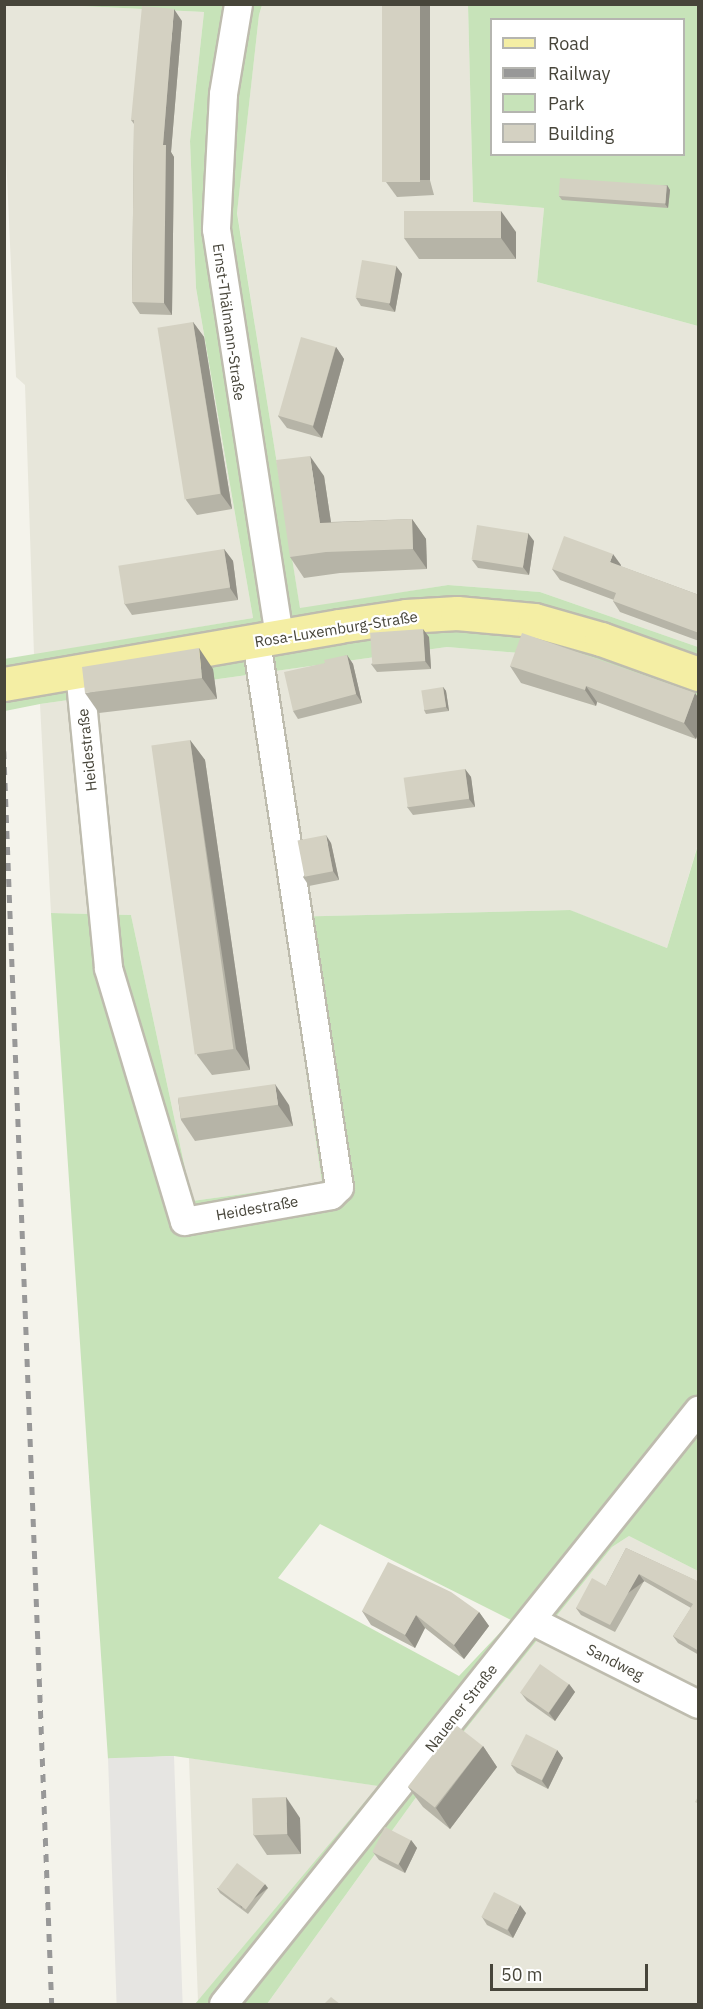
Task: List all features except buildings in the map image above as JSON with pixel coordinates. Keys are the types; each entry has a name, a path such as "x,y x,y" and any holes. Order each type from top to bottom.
{"main road":[{"name":"Rosa-Luxemburg-Straße","path":"4,684 406,616 457,614 534,620 601,639 699,674"}],"street":[{"name":"Ernst-Thälmann-Straße","path":"238,4 223,94 216,229 268,640"},
{"name":"Heidestraße","path":"79,670 108,968 184,1221 331,1195 339,1187 268,640"},
{"name":"Nauener Straße","path":"223,2004 699,1410"},
{"name":"Sandweg","path":"531,1620 699,1704"}],"shaded area":[{"path":"4,5 61,5 204,12 190,141 196,288 253,618 34,655 25,385 16,377 5,133"},
{"path":"262,5 468,5 473,202 544,208 537,282 698,326 698,647 540,592 448,585 300,609 237,212"},
{"path":"447,647 519,653 698,706 698,844 667,948 569,910 285,917 322,1183 192,1201 131,915 51,913 40,704"},
{"path":"629,1536 698,1571 698,2004 267,2004 461,1735 612,1547"},
{"path":"174,1756 183,2004 117,2004 108,1758"},
{"path":"189,1758 379,1786 198,2001"}],"green space":[{"path":"61,5 262,5 237,213 300,608 448,585 540,592 698,647 698,706 519,653 447,647 40,704 5,711 4,659 253,618 196,288 190,141 204,12"},
{"path":"468,5 698,5 698,326 537,282 544,208 473,202"},
{"path":"698,845 698,1571 629,1536 612,1547 461,1735 267,2004 195,2004 378,1786 174,1756 108,1759 51,913 131,915 192,1201 322,1183 284,917 570,910 667,948","holes":["320,1524 511,1620 459,1676 278,1578"]}],"railway":[{"path":"4,751 52,2004"}]}
